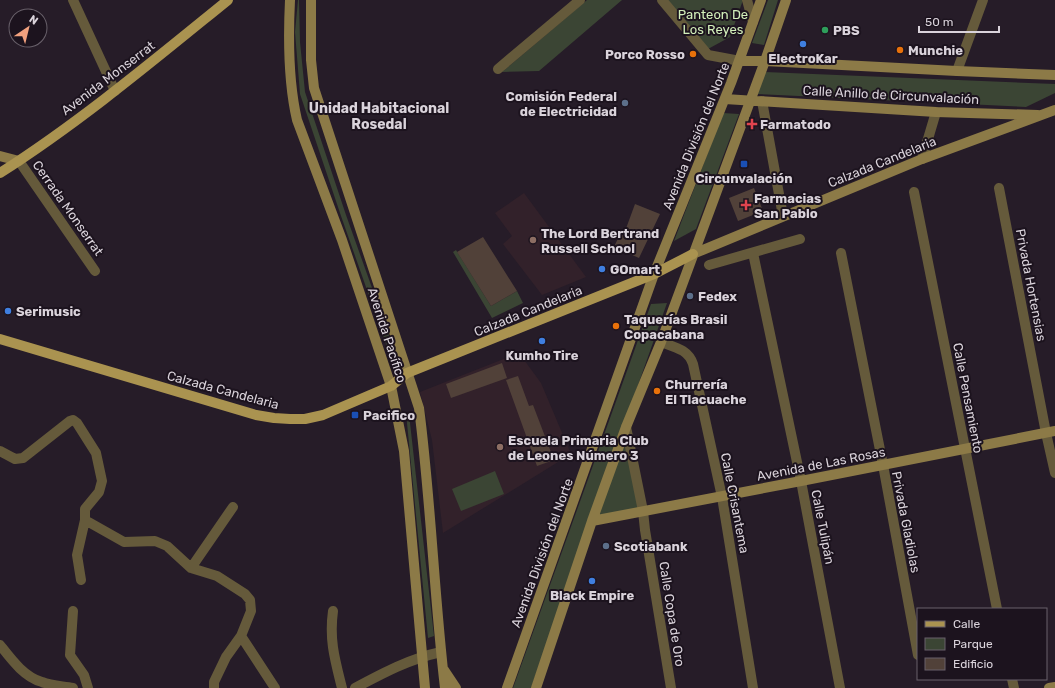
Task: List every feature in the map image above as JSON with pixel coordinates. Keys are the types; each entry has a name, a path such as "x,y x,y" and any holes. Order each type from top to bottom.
{"main road":[{"name":"Avenida Monserrat","path":"0,173 19,161 115,91 228,0"},
{"name":"Calzada Candelaria","path":"0,339 256,415 274,418 305,419 323,415 391,386 407,373 654,274 693,254"}],"street":[{"path":"73,0 115,91"},
{"name":"Avenida Pacífico","path":"290,0 289,62 298,120 342,240 391,386 404,451 425,688"},
{"name":"Avenida Pacífico","path":"311,0 311,60 314,88 419,408 424,444 440,652 445,688"},
{"path":"498,69 580,0"},
{"path":"662,0 708,55 740,61"},
{"path":"747,0 753,22"},
{"name":"Avenida División del Norte","path":"507,687 654,274 740,61 761,0"},
{"path":"536,688 592,521 626,427 661,342 766,60 786,0"},
{"path":"957,71 983,0"},
{"name":"Calle Anillo de Circunvalación","path":"740,61 766,60 1055,75"},
{"name":"Calle Anillo de Circunvalación","path":"725,99 936,112 1043,115 1055,117"},
{"path":"762,101 783,216"},
{"name":"Calzada Candelaria","path":"693,254 922,159 1055,110"},
{"path":"922,159 936,112"},
{"path":"0,156 19,161"},
{"name":"Cerrada Monserrat","path":"19,161 96,271"},
{"name":"Privada Hortensias","path":"999,188 1050,432 1055,473"},
{"name":"Calle Pensamiento","path":"914,192 997,608"},
{"path":"709,265 800,239"},
{"name":"Calle Tulipán","path":"753,253 801,481 840,688"},
{"name":"Privada Gladiolas","path":"841,253 883,465 917,650"},
{"name":"Calle Crisantema","path":"661,342 685,351 691,358 722,496 754,688"},
{"path":"0,451 14,459 23,458 73,420 77,423 96,453 102,481 99,492 85,509 85,520 77,555 81,580"},
{"name":"Calle Copa de Oro","path":"626,427 644,511 645,530 671,688"},
{"name":"Avenida de Las Rosas","path":"592,521 1050,432"},
{"path":"192,568 233,507"},
{"path":"85,520 124,542 155,541 167,546 192,568 218,576 245,594 250,600 251,611 241,636 226,657 214,682 214,688"},
{"path":"73,611 70,655 84,675 88,688"},
{"path":"333,611 331,622 332,647 342,688"},
{"path":"241,636 276,688"},
{"path":"0,645 13,662 29,675 41,682 73,688"},
{"path":"355,688 392,668 423,656 440,652"},
{"path":"442,667 456,688"},
{"path":"1049,688 1055,687"}],"shaded area":[{"name":"The Lord Bertrand Russell School","path":"524,193 586,277 542,295 503,244 512,236 495,213"},
{"name":"Escuela Primaria Club de Leones Número 3","path":"519,353 541,383 571,454 443,533 432,440 420,392"}],"green space":[{"path":"298,0 305,92 346,215 397,358 392,361 300,94 295,32"},
{"path":"587,0 622,0 539,71 502,72"},
{"name":"Panteon De Los Reyes","path":"667,0 743,0 730,37 708,49"},
{"path":"768,0 778,0 764,45 752,43"},
{"path":"765,72 1055,84 1055,93 1026,107 757,94"},
{"path":"723,113 739,114 696,229 674,241"},
{"path":"456,250 491,306 517,291 523,303 492,318 453,252"},
{"path":"667,303 531,688 513,688 651,304"},
{"path":"409,414 434,636 428,638 407,423"},
{"path":"630,429 643,511 596,520"},
{"path":"495,471 504,494 461,511 452,489"}],"building":[{"name":"Farmacias San Pablo","path":"754,188 763,211 738,221 729,198"},
{"path":"635,204 660,214 639,258 614,247 621,232 624,234"},
{"path":"483,237 517,291 491,306 457,252"},
{"path":"502,363 507,378 451,398 446,384"},
{"path":"518,376 529,406 533,405 554,460 537,466 506,380"}],"place":[{"name":"PBS","path":"825,30"},
{"name":"ElectroKar","path":"803,44"},
{"name":"Munchie","path":"900,50"},
{"name":"Porco Rosso","path":"693,54"},
{"name":"Comisión Federal de Electricidad","path":"625,103"},
{"name":"Farmatodo","path":"752,124"},
{"name":"Circunvalación","path":"744,164"},
{"name":"Farmacias San Pablo","path":"746,205"},
{"name":"The Lord Bertrand Russell School","path":"533,240"},
{"name":"GOmart","path":"602,269"},
{"name":"Fedex","path":"690,296"},
{"name":"Serimusic","path":"8,311"},
{"name":"Taquerías Brasil Copacabana","path":"616,326"},
{"name":"Kumho Tire","path":"542,341"},
{"name":"Churrería El Tlacuache","path":"657,391"},
{"name":"Pacifico","path":"355,415"},
{"name":"Escuela Primaria Club de Leones Número 3","path":"500,447"},
{"name":"Scotiabank","path":"606,546"},
{"name":"Black Empire","path":"592,581"}],"district":[{"name":"Unidad Habitacional Rosedal","path":"379,116"}]}
